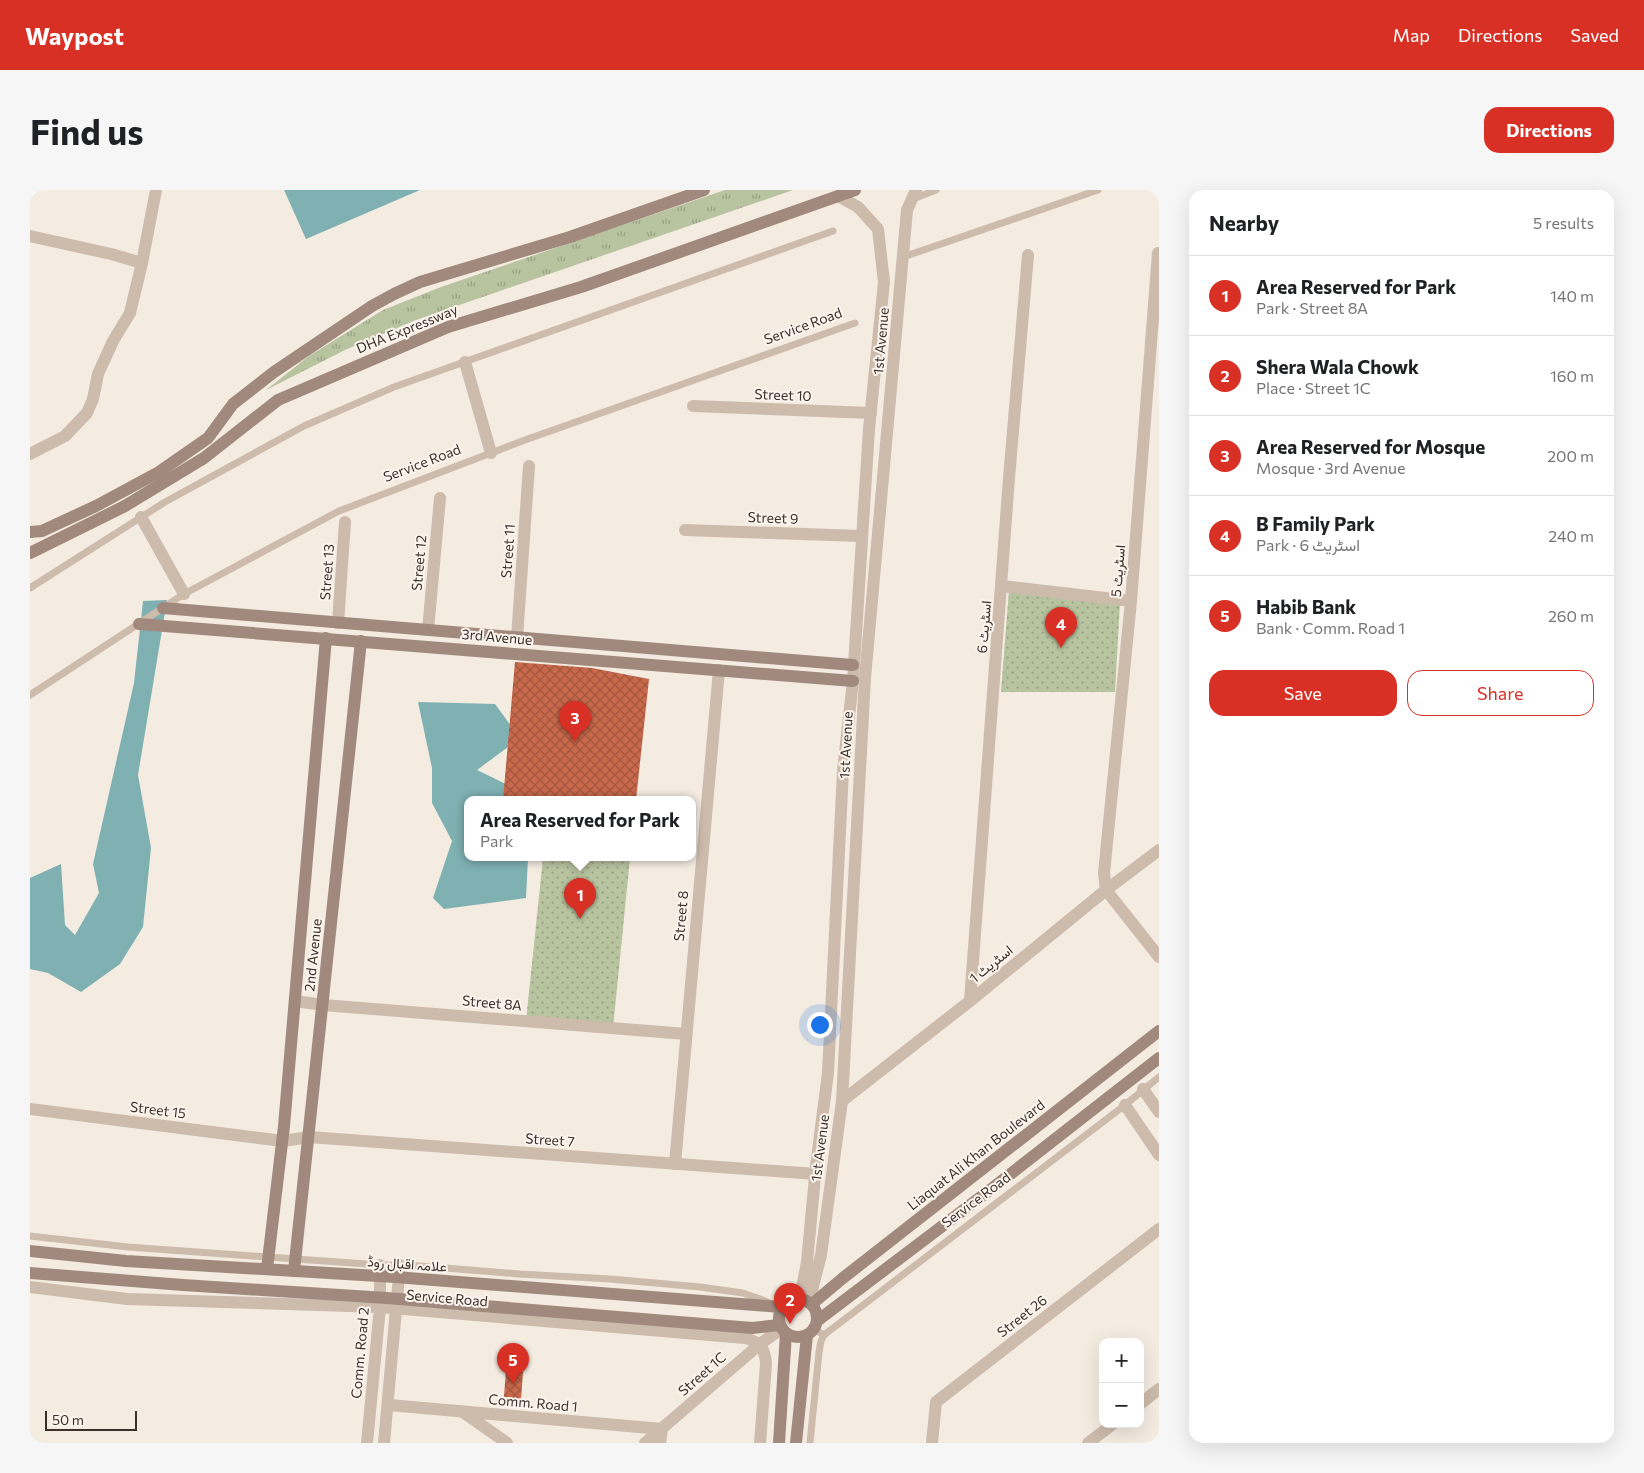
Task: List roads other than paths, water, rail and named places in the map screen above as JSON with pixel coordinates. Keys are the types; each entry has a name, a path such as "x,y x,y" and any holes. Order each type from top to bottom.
{"main road":[{"name":"DHA Expressway","path":"30,532 42,530 96,506 159,472 208,438 233,404 274,372 372,306 394,294 420,282 570,237 704,190"},
{"name":"DHA Expressway","path":"30,553 125,506 196,463 278,400 448,327 581,288 855,190"},
{"name":"3rd Avenue","path":"162,608 853,665"},
{"name":"3rd Avenue","path":"139,624 853,682"},
{"name":"2nd Avenue","path":"267,1263 283,1141 326,638"},
{"name":"2nd Avenue","path":"295,1265 361,641"},
{"name":"Liaquat Ali Khan Boulevard","path":"807,1302 843,1278 1159,1031"},
{"path":"30,1273 397,1304 782,1329 797,1338 815,1330 1159,1058"},
{"name":"علامہ اقبال روڈ","path":"30,1251 126,1261 267,1263 400,1271 781,1307"},
{"path":"779,1443 782,1329 779,1312 781,1307 793,1299 807,1302 817,1315 796,1443"}],"street":[{"path":"30,454 65,436 87,414 93,399 98,374 112,342 130,313 156,190"},
{"name":"1st Avenue","path":"807,1302 822,1255 842,1101 865,678 907,210 915,194"},
{"path":"807,1302 807,1262 828,1073 843,771 853,682 861,536 884,282 878,229 858,207 838,196"},
{"path":"30,236 142,263"},
{"name":"اسٹریٹ 5","path":"1106,890 1104,873 1131,601 1158,253"},
{"name":"اسٹریٹ 6","path":"970,1001 1009,478 1028,255"},
{"path":"465,362 491,453"},
{"name":"Street 10","path":"693,406 871,413"},
{"name":"Street 11","path":"517,638 529,466"},
{"name":"Street 12","path":"428,630 440,498"},
{"path":"141,517 184,594"},
{"name":"Street 13","path":"338,623 345,522"},
{"name":"Street 9","path":"685,530 861,536"},
{"path":"1002,586 1131,601"},
{"name":"Street 8","path":"675,1164 718,670"},
{"name":"اسٹریٹ 1","path":"842,1101 970,1001 1106,890 1159,850"},
{"path":"1106,890 1159,957"},
{"name":"Street 8A","path":"295,1001 323,1005 686,1034"},
{"path":"1143,1089 1159,1112"},
{"path":"1125,1106 1159,1155"},
{"name":"Street 15","path":"30,1109 283,1141"},
{"name":"Street 7","path":"283,1141 309,1137 816,1174"},
{"name":"Street 26","path":"932,1443 936,1402 1159,1230"},
{"name":"Comm. Road 2","path":"367,1443 380,1302 380,1271"},
{"path":"384,1443 400,1271"},
{"path":"30,1287 127,1299 380,1302"},
{"name":"Service Road","path":"397,1304 745,1338 760,1344"},
{"name":"Street 1C","path":"645,1443 760,1344 782,1329"},
{"path":"760,1344 765,1355 766,1364 760,1443"},
{"path":"1144,1401 1159,1389"},
{"name":"Comm. Road 1","path":"389,1405 662,1429"},
{"path":"463,1412 507,1443"},
{"path":"1088,1443 1108,1428"},
{"path":"660,1443 662,1429"}],"lane":[{"path":"915,194 936,190"},
{"path":"903,257 1098,190"},
{"path":"30,588 165,502 304,426 394,387 833,231"},
{"name":"Service Road","path":"30,695 184,594 339,511 491,453 855,323"},
{"name":"Service Road","path":"815,1330 1125,1106 1159,1077"},
{"path":"30,1236 267,1263"},
{"path":"810,1443 821,1341 815,1330"}],"water":[{"path":"284,190 420,190 306,239"},
{"path":"167,600 138,775 151,848 143,927 120,964 81,992 48,973 30,969 30,878 61,864 65,925 75,935 99,893 93,864 134,683 143,601"},
{"path":"418,702 495,704 520,738 477,770 510,786 515,796 464,796 464,861 528,861 526,898 444,909 433,898 452,841 432,803 432,768"}],"place":[{"name":"B Family Park","path":"1061,648"},
{"name":"Area Reserved for Mosque","path":"575,742"},
{"name":"Area Reserved for Park","path":"580,919"},
{"name":"Shera Wala Chowk","path":"790,1324"},
{"name":"Habib Bank","path":"513,1384"}]}
